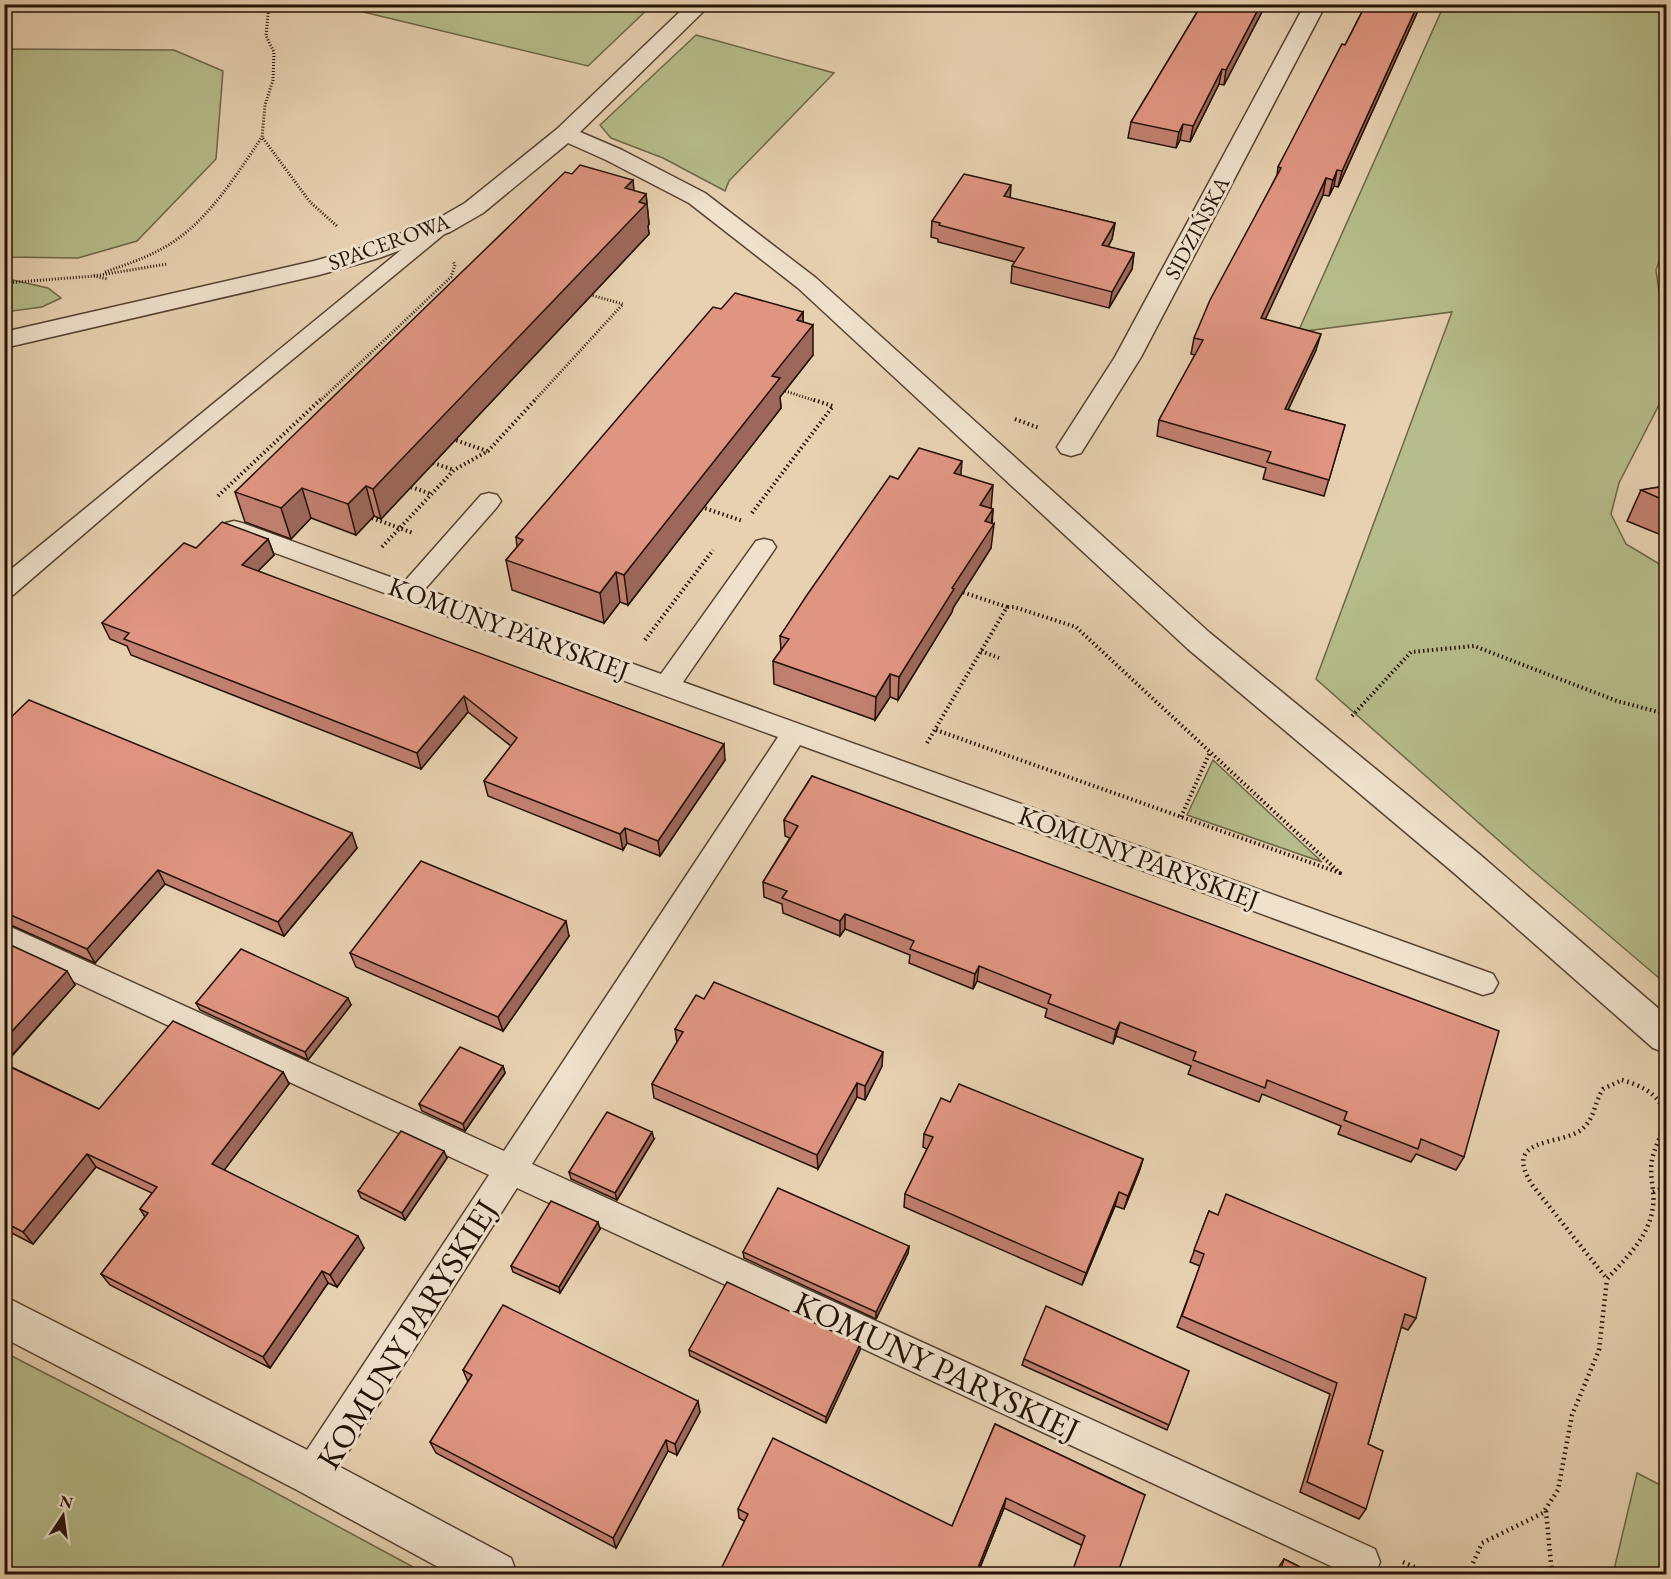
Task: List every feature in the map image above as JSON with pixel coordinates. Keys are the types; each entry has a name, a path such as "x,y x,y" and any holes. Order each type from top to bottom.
{"street":[{"name":"SPACEROWA","path":"4,340 370,253 441,227 474,208 565,134 701,4"},
{"name":"SIDZIŃSKA","path":"1071,447 1128,357 1316,4"},
{"path":"565,134 614,155 697,198 807,283 1199,641 1466,863 1666,1037"},
{"path":"4,1316 312,1475"},
{"name":"KOMUNY PARYSKIEJ","path":"312,1475 495,1575"}],"lane":[{"path":"4,589 141,473 441,227"},
{"path":"409,592 489,501"},
{"name":"KOMUNY PARYSKIEJ","path":"222,514 409,592 1483,983"},
{"path":"667,685 764,547"},
{"name":"KOMUNY PARYSKIEJ","path":"312,1475 795,732"},
{"name":"KOMUNY PARYSKIEJ","path":"4,936 1362,1562"}],"path":[{"path":"94,276 138,260 180,238 224,191 262,137 265,105 273,80 274,52 266,36 269,4"},
{"path":"262,137 310,202 370,253"},
{"path":"222,514 217,498 219,493 451,277 455,265 441,227"},
{"path":"378,551 454,470 488,452 623,304 585,293"},
{"path":"366,356 373,359"},
{"path":"696,505 745,522 833,406 785,391"},
{"path":"448,438 488,452"},
{"path":"433,463 454,470"},
{"path":"411,487 431,494"},
{"path":"372,518 414,533 407,540"},
{"path":"729,528 736,519"},
{"path":"644,642 715,547"},
{"path":"936,730 1340,873 1154,703 1076,627 956,590"},
{"path":"926,746 1007,607"},
{"path":"1325,745 1411,652 1474,646 1617,701 1666,714"},
{"path":"981,651 999,658"},
{"path":"1181,817 1210,752"},
{"path":"1552,1575 1546,1511 1562,1479 1570,1423 1580,1394 1596,1361 1603,1333 1603,1302 1607,1279 1632,1251 1649,1226 1653,1192 1651,1162 1664,1122 1664,1109 1655,1096 1640,1084 1622,1080 1607,1083 1599,1093 1597,1111 1577,1134 1537,1143 1528,1152 1524,1163 1526,1174 1554,1216 1593,1257 1607,1279"},
{"path":"1653,1192 1666,1186"},
{"path":"1473,1575 1473,1563 1482,1543 1546,1511"},
{"path":"1402,1568 1403,1562 1430,1575"}],"green space":[{"path":"334,5 652,5 588,66"},
{"path":"1444,5 1666,5 1666,242 1656,270 1666,343 1666,391 1619,483 1611,514 1626,544 1666,568 1666,984 1531,869 1316,679 1452,312 1298,332"},
{"path":"696,35 834,73 729,181 725,191 663,158 611,138 600,125"},
{"path":"5,49 174,50 223,71 216,159 137,241 78,258 5,257"},
{"path":"4,278 48,288 61,298 42,307 5,312"},
{"path":"1213,760 1322,862 1187,815"},
{"path":"4,1352 252,1480 426,1574 5,1574"},
{"path":"1637,1473 1666,1488 1666,1574 1613,1574"}],"building":[{"path":"1202,4 1261,4 1226,70 1222,69 1193,126 1183,124 1179,132 1131,122"},
{"path":"1366,4 1418,4 1342,171 1337,170 1333,180 1326,178 1261,318 1321,334 1285,409 1345,425 1329,480 1267,462 1271,452 1159,420 1203,340 1194,338 1210,300 1281,168 1278,167 1342,44 1345,45"},
{"path":"580,165 633,180 625,188 646,194 639,202 646,204 373,489 366,486 348,504 302,488 281,508 235,492 565,172 572,174"},
{"path":"964,174 1011,185 1004,196 1115,223 1102,245 1134,253 1112,292 1012,266 1024,248 939,225 940,223 932,221"},
{"path":"735,293 803,312 797,320 813,325 772,376 780,378 624,575 616,572 600,593 506,560 523,540 516,537 713,307 721,309"},
{"path":"919,448 962,461 954,473 993,485 980,505 993,509 985,521 994,524 952,588 954,589 899,677 890,674 876,697 773,661 789,639 780,636 807,595 890,476 898,479"},
{"path":"1666,486 1666,501 1641,490"},
{"path":"222,522 268,539 242,565 724,744 658,841 625,828 620,834 484,781 517,738 464,696 417,753 124,639 129,633 102,623 184,543 196,548"},
{"path":"29,700 352,833 278,922 158,870 87,949 4,912 4,724"},
{"path":"812,776 1499,1031 1464,1157 1421,1139 1418,1149 1344,1120 1347,1112 1267,1080 1265,1088 1193,1060 1196,1052 1120,1022 1116,1030 1048,1003 1051,995 979,966 975,974 910,949 914,941 845,914 840,921 782,898 787,891 763,882 798,826 784,820"},
{"path":"421,861 566,921 498,1017 350,953"},
{"path":"4,942 67,971 4,1040"},
{"path":"241,949 348,998 305,1052 196,1003"},
{"path":"714,982 883,1052 865,1086 857,1083 817,1155 652,1084 683,1032 675,1029 696,995 704,999"},
{"path":"173,1021 283,1072 212,1164 358,1236 330,1275 322,1271 263,1357 101,1274 148,1213 140,1209 157,1187 87,1154 23,1232 4,1222 4,1064 99,1109"},
{"path":"460,1047 503,1066 463,1124 419,1104"},
{"path":"959,1084 1143,1159 1128,1196 1119,1192 1086,1273 905,1194 933,1137 924,1134 941,1098 950,1102"},
{"path":"607,1112 652,1132 615,1193 569,1172"},
{"path":"401,1131 444,1151 402,1213 358,1191"},
{"path":"778,1188 909,1246 876,1312 743,1252"},
{"path":"1226,1194 1426,1278 1416,1318 1405,1314 1368,1444 1383,1451 1366,1509 1307,1482 1337,1383 1182,1316 1204,1254 1194,1250 1209,1211 1218,1215"},
{"path":"551,1201 598,1222 559,1287 511,1266"},
{"path":"727,1282 860,1344 826,1417 689,1350"},
{"path":"503,1305 698,1401 675,1444 666,1440 613,1538 430,1442 472,1375 463,1370"},
{"path":"1046,1306 1189,1371 1169,1425 1024,1359"},
{"path":"995,1424 1145,1495 1117,1575 1071,1575 1085,1536 1006,1498 975,1575 718,1575 748,1514 738,1509 773,1438 952,1526"},
{"path":"1284,1559 1316,1575 1279,1575"}]}
